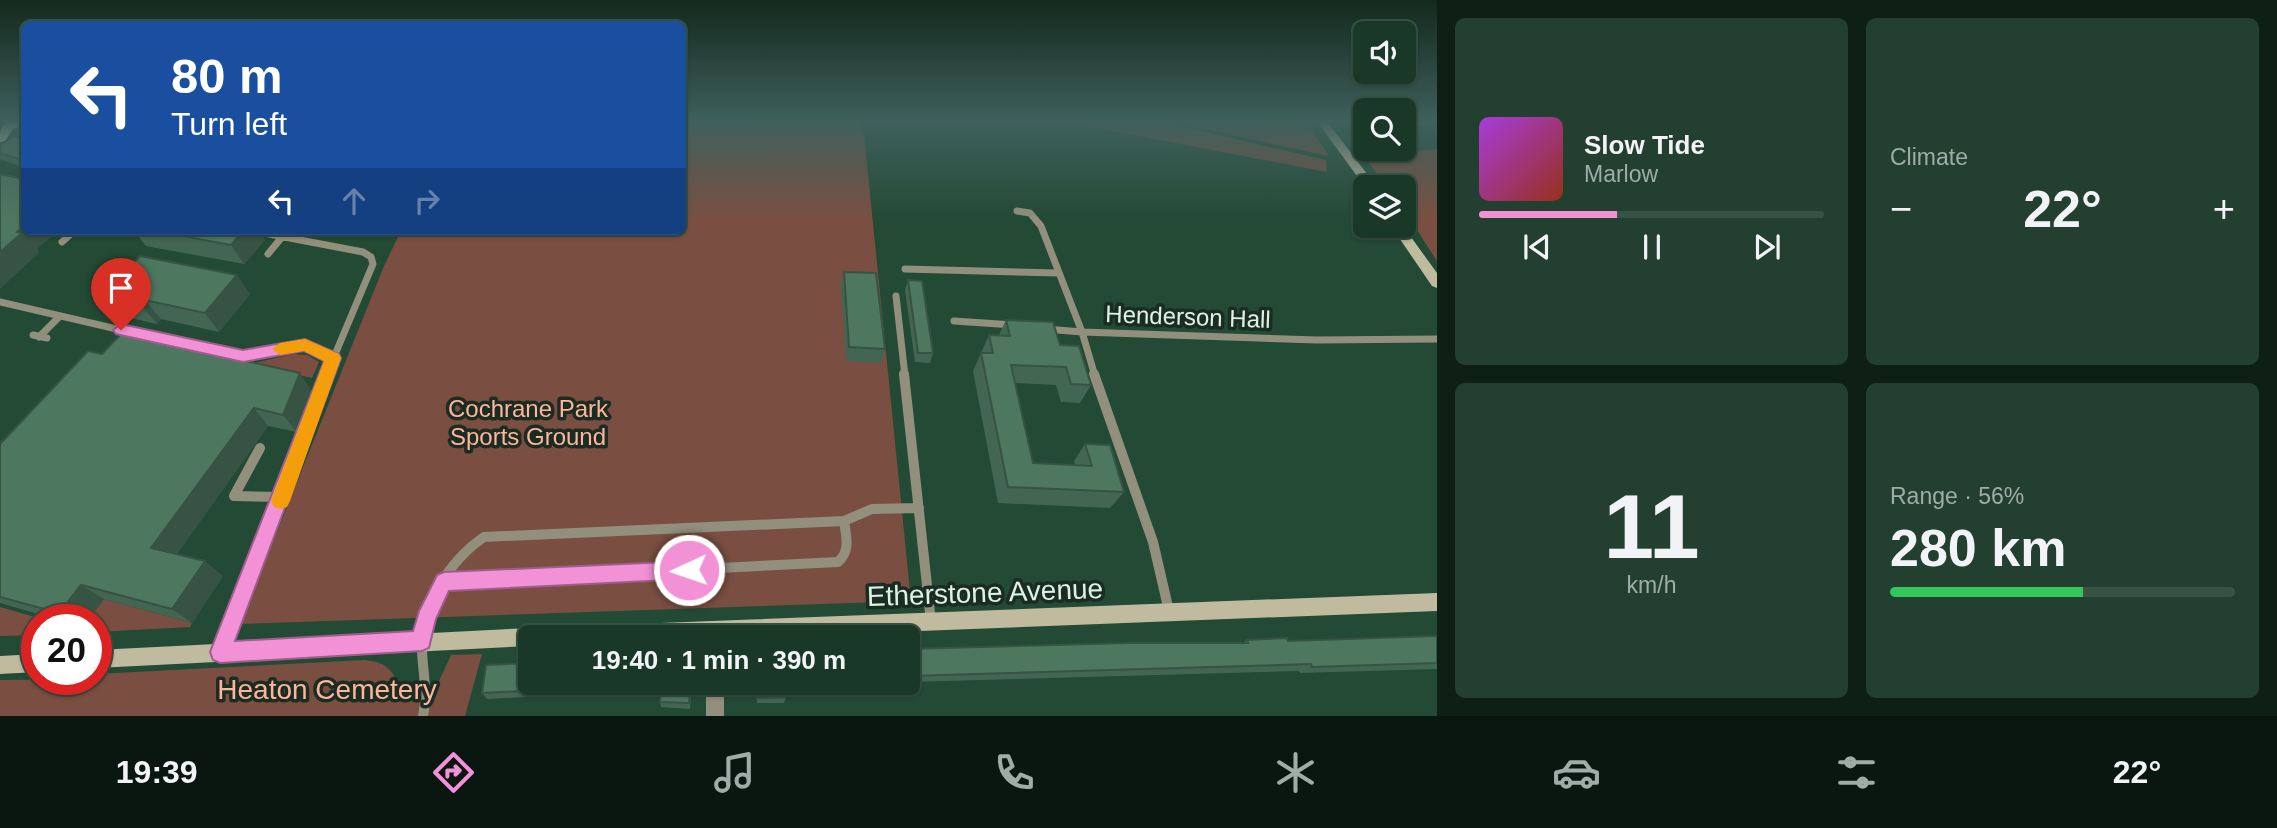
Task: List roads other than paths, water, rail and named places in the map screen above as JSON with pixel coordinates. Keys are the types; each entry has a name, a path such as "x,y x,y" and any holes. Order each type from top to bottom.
{"street":[{"path":"1346,153 1362,175"},
{"path":"1405,238 1437,284"},
{"name":"Etherstone Avenue","path":"878,625 1437,602"},
{"name":"Etherstone Avenue","path":"112,658 518,638"},
{"path":"0,665 21,664"},
{"path":"715,695 715,716"}],"lane":[{"name":"Henderson Hall","path":"1017,211 1030,214 1041,226 1082,332 1317,340 1437,339"},
{"path":"62,242 70,235"},
{"path":"220,652 282,497 333,358 373,264 370,257 363,252 272,235"},
{"path":"268,254 282,237"},
{"path":"905,269 1058,274"},
{"path":"896,296 932,622"},
{"path":"0,302 215,352 251,355 305,345 333,358"},
{"path":"40,337 60,316"},
{"path":"954,321 1020,326"},
{"path":"1032,327 1082,332 1111,428 1150,531 1166,587 1169,612"},
{"path":"260,447 234,496 282,497"},
{"path":"423,716 428,700 422,641 426,618 444,582 465,550 484,537 844,521 872,509 919,508"},
{"path":"444,582 838,562 845,556 847,545 844,521"}],"park label":[{"name":"Cochrane Park Sports Ground","path":"528,423"},
{"name":"Heaton Cemetery","path":"327,689"}]}
